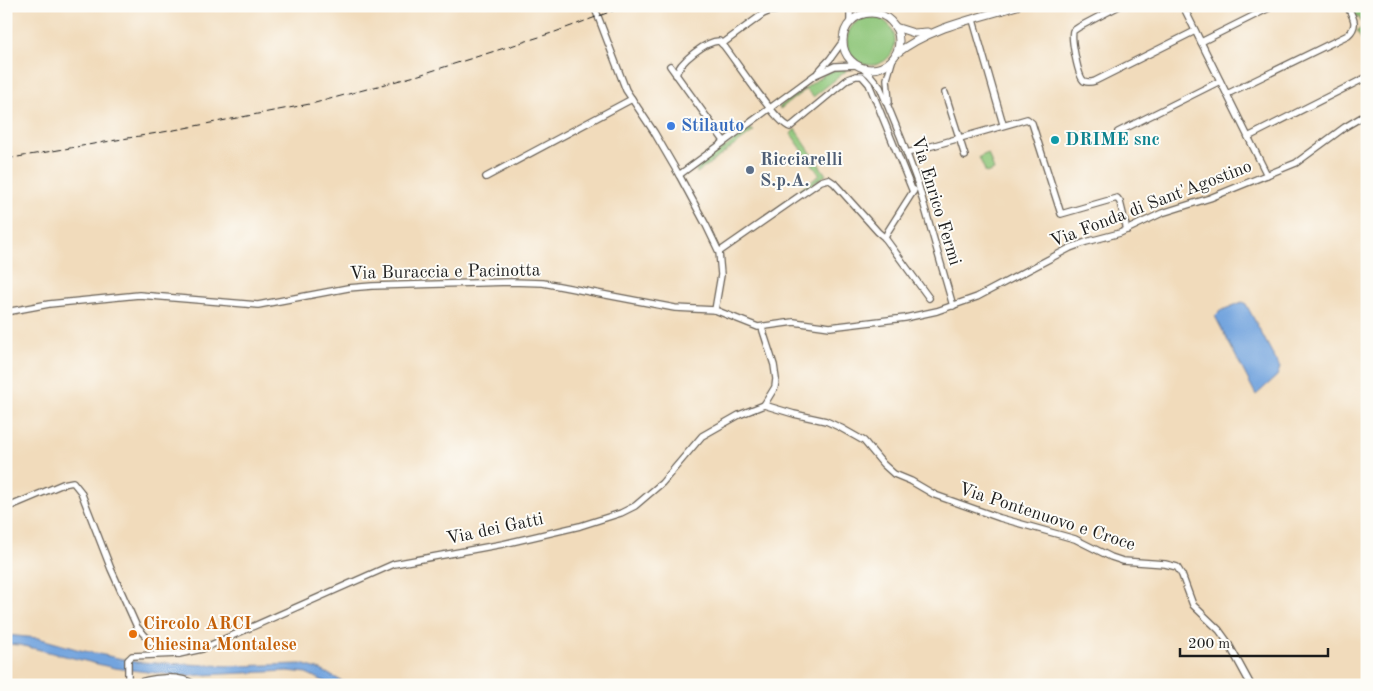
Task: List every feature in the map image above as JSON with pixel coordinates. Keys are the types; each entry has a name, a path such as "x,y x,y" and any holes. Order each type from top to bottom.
{"street":[{"path":"594,6 625,87 679,175 719,252 721,275 715,310"},
{"path":"850,6 850,22"},
{"path":"815,75 835,66 878,68 920,38 1006,8 1017,6"},
{"path":"1119,6 1076,28 1072,33 1072,42 1081,78 1084,81 1090,82 1102,78 1195,31"},
{"path":"1183,6 1267,175"},
{"path":"1201,42 1274,6"},
{"path":"1227,94 1350,33 1355,25 1347,6"},
{"path":"722,44 763,14 778,10"},
{"path":"867,10 885,16 895,27 899,41 887,83 889,107 876,82 847,55 843,41 844,31 850,22 867,10"},
{"path":"973,20 1003,124"},
{"path":"895,27 914,33 935,32"},
{"path":"676,74 680,64 708,44 718,41 770,108 790,127 848,79 862,76 869,84 913,192"},
{"path":"679,175 815,75 843,41"},
{"path":"670,66 724,141"},
{"path":"1248,137 1367,78"},
{"path":"1118,132 1220,81"},
{"path":"945,93 965,156"},
{"path":"486,176 632,99"},
{"name":"Via Enrico Fermi","path":"889,107 918,184 953,306"},
{"name":"Via Fonda di Sant'Agostino","path":"762,328 794,322 830,327 905,318 953,306 987,292 1070,248 1127,230 1162,213 1210,198 1301,161 1345,126 1367,114"},
{"path":"907,153 1025,118 1030,121 1061,214 1117,198 1120,202 1127,230"},
{"path":"719,252 825,179 830,180 885,238 929,298"},
{"path":"885,238 918,184"},
{"name":"Via Buraccia e Pacinotta","path":"6,312 48,304 138,295 258,305 342,289 372,286 529,282 567,287 675,308 715,310 762,328"},
{"path":"762,328 774,365 776,378 774,387 764,405"},
{"name":"Via dei Gatti","path":"128,685 129,660 134,656 179,654 202,649 394,564 503,544 580,526 621,513 635,506 662,483 702,436 739,415 764,405"},
{"name":"Via Pontenuovo e Croce","path":"764,405 833,424 864,441 894,474 935,495 1000,518 1075,539 1117,559 1177,567 1182,575 1193,605 1223,636 1251,685"},
{"path":"6,508 63,484 73,482 81,492 105,555 137,627 150,641 173,648 179,654"},
{"path":"133,685 152,678 182,679 195,685"}],"green space":[{"path":"1350,6 1367,6 1367,50 1357,31 1364,27"},
{"path":"871,17 880,19 888,24 893,32 895,41 893,50 888,58 880,63 871,65 862,63 854,58 849,50 847,41 849,32 854,24 862,19"},
{"path":"844,68 846,71 813,97 806,89 780,109 779,107 825,74"},
{"path":"750,129 754,131 697,173 696,169"},
{"path":"795,129 826,175 800,192 799,190 820,175 791,134"},
{"path":"988,153 994,170 986,173 979,157"}],"water":[{"path":"1242,302 1246,304 1280,368 1277,376 1256,395 1215,316 1220,311"},
{"path":"6,635 38,638 80,650 137,662 234,666 301,664 321,670 349,685 332,685 306,673 288,671 181,676 114,668 20,645 6,644"}],"railway":[{"path":"6,159 169,131 315,103 419,75 555,32 626,6"}],"place":[{"name":"Stilauto","path":"671,126"},
{"name":"DRIME snc","path":"1055,140"},
{"name":"Ricciarelli S.p.A.","path":"750,170"},
{"name":"Circolo ARCI Chiesina Montalese","path":"133,634"}]}
